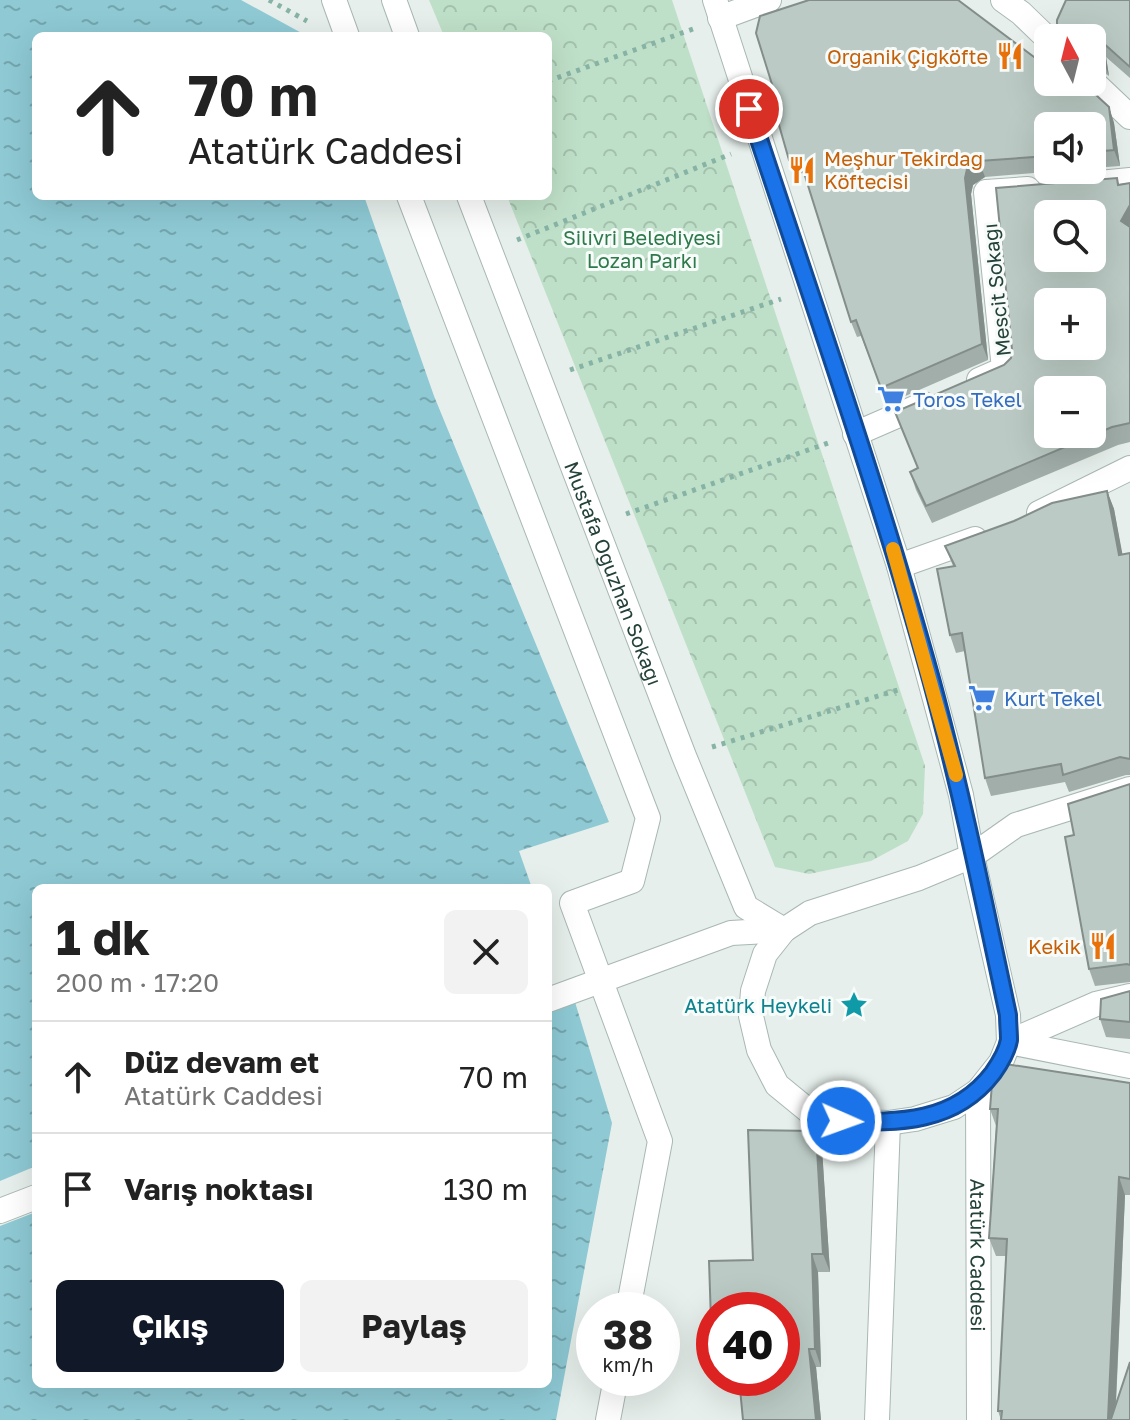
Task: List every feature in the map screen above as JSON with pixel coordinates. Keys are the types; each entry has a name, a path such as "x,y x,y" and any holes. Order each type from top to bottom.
{"street":[{"path":"334,0 346,32"},
{"path":"394,0 406,32"},
{"path":"769,0 718,9 899,566 931,678 961,795 972,856 1008,1015 1009,1042 1001,1062 978,1091 954,1107 915,1119 888,1123 841,1121 810,1112 777,1085 759,1050 751,1016 753,991 765,954 784,930 810,913 919,878 972,856 1016,825 1130,789"},
{"path":"1003,0 1034,27"},
{"path":"1106,94 1130,117"},
{"name":"Mescit Sokağı","path":"855,434 1004,369 986,192 1130,180"},
{"path":"411,200 648,818 632,881 572,903 660,1141 631,1292"},
{"name":"Mustafa Oğuzhan Sokağı","path":"471,200 684,756 746,907 784,930"},
{"path":"899,566 1008,528 1130,468"},
{"path":"552,999 731,933 784,930"},
{"path":"1009,1042 1096,1004 1130,996"},
{"path":"1009,1042 1130,1066"},
{"name":"Atatürk Caddesi","path":"978,1091 979,1420"},
{"path":"877,1420 888,1123"},
{"path":"0,1211 32,1199"},
{"path":"608,1420 613,1396"}],"path":[{"path":"269,0 309,22"},
{"path":"552,80 692,29"},
{"path":"490,251 731,154"},
{"path":"540,380 808,290"},
{"path":"595,525 855,434"},
{"path":"684,756 931,678"}],"green space":[{"name":"Silivri Belediyesi Lozan Parkı","path":"429,0 672,0 925,766 923,814 908,841 871,861 809,874 775,867 509,200 552,200 552,32 442,32"}],"water":[{"path":"0,0 241,0 300,32 32,32 32,200 365,200 434,396 609,822 519,851 531,884 32,884 32,1168 0,1181"},
{"path":"575,1002 612,1123 580,1292 576,1292 576,1314 556,1420 0,1420 0,1226 32,1214 32,1388 552,1388 552,1011"}],"building":[{"path":"809,0 958,0 1034,57 1034,96 1097,96 1109,107 1114,150 1106,151 1106,112 1034,112 1034,157 979,161 967,169 965,178 982,344 881,388 856,320 851,322 799,157 789,160 775,111 780,110 756,33 760,16"},
{"path":"1066,0 1130,0 1130,67 1106,45 1106,24 1057,24"},
{"path":"1117,178 1118,185 1130,183 1130,205 1121,221 1130,227 1130,423 1106,430 1106,376 1034,376 1034,448 1063,448 926,506 910,472 918,468 895,412 1004,365 1011,358 996,188 1106,184 1106,179"},
{"path":"1107,491 1119,555 1130,553 1130,759 1120,757 1063,775 1061,764 985,778 962,633 950,635 937,569 955,566 945,546 1014,521 1052,503"},
{"path":"1130,784 1130,965 1089,969 1065,837 1074,835 1068,804"},
{"path":"1130,991 1130,1022 1100,1019 1101,999"},
{"path":"999,1063 1130,1083 1130,1179 1119,1177 1108,1419 1111,1419 1130,1362 1130,1420 1001,1420 1002,1411 998,1411 1007,1239 989,1238 998,1109 990,1109 993,1071"},
{"path":"748,1130 816,1131 823,1254 812,1254 815,1349 809,1349 816,1420 743,1420 741,1396 800,1396 800,1292 710,1292 709,1261 753,1260"}],"slow traffic":[{"path":"893,549 956,775"}],"place":[{"name":"Organik Çiğköfte","path":"1010,56"},
{"name":"Meşhur Tekirdağ Köftecisi","path":"802,170"},
{"name":"Toros Tekel","path":"891,399"},
{"name":"Kurt Tekel","path":"982,698"},
{"name":"Kekik","path":"1103,946"},
{"name":"Atatürk Heykeli","path":"854,1005"}],"route":[{"path":"749,109 899,566 961,795 1008,1015 1009,1042 1001,1062 978,1091 954,1107 915,1119 888,1123 841,1121"}]}
